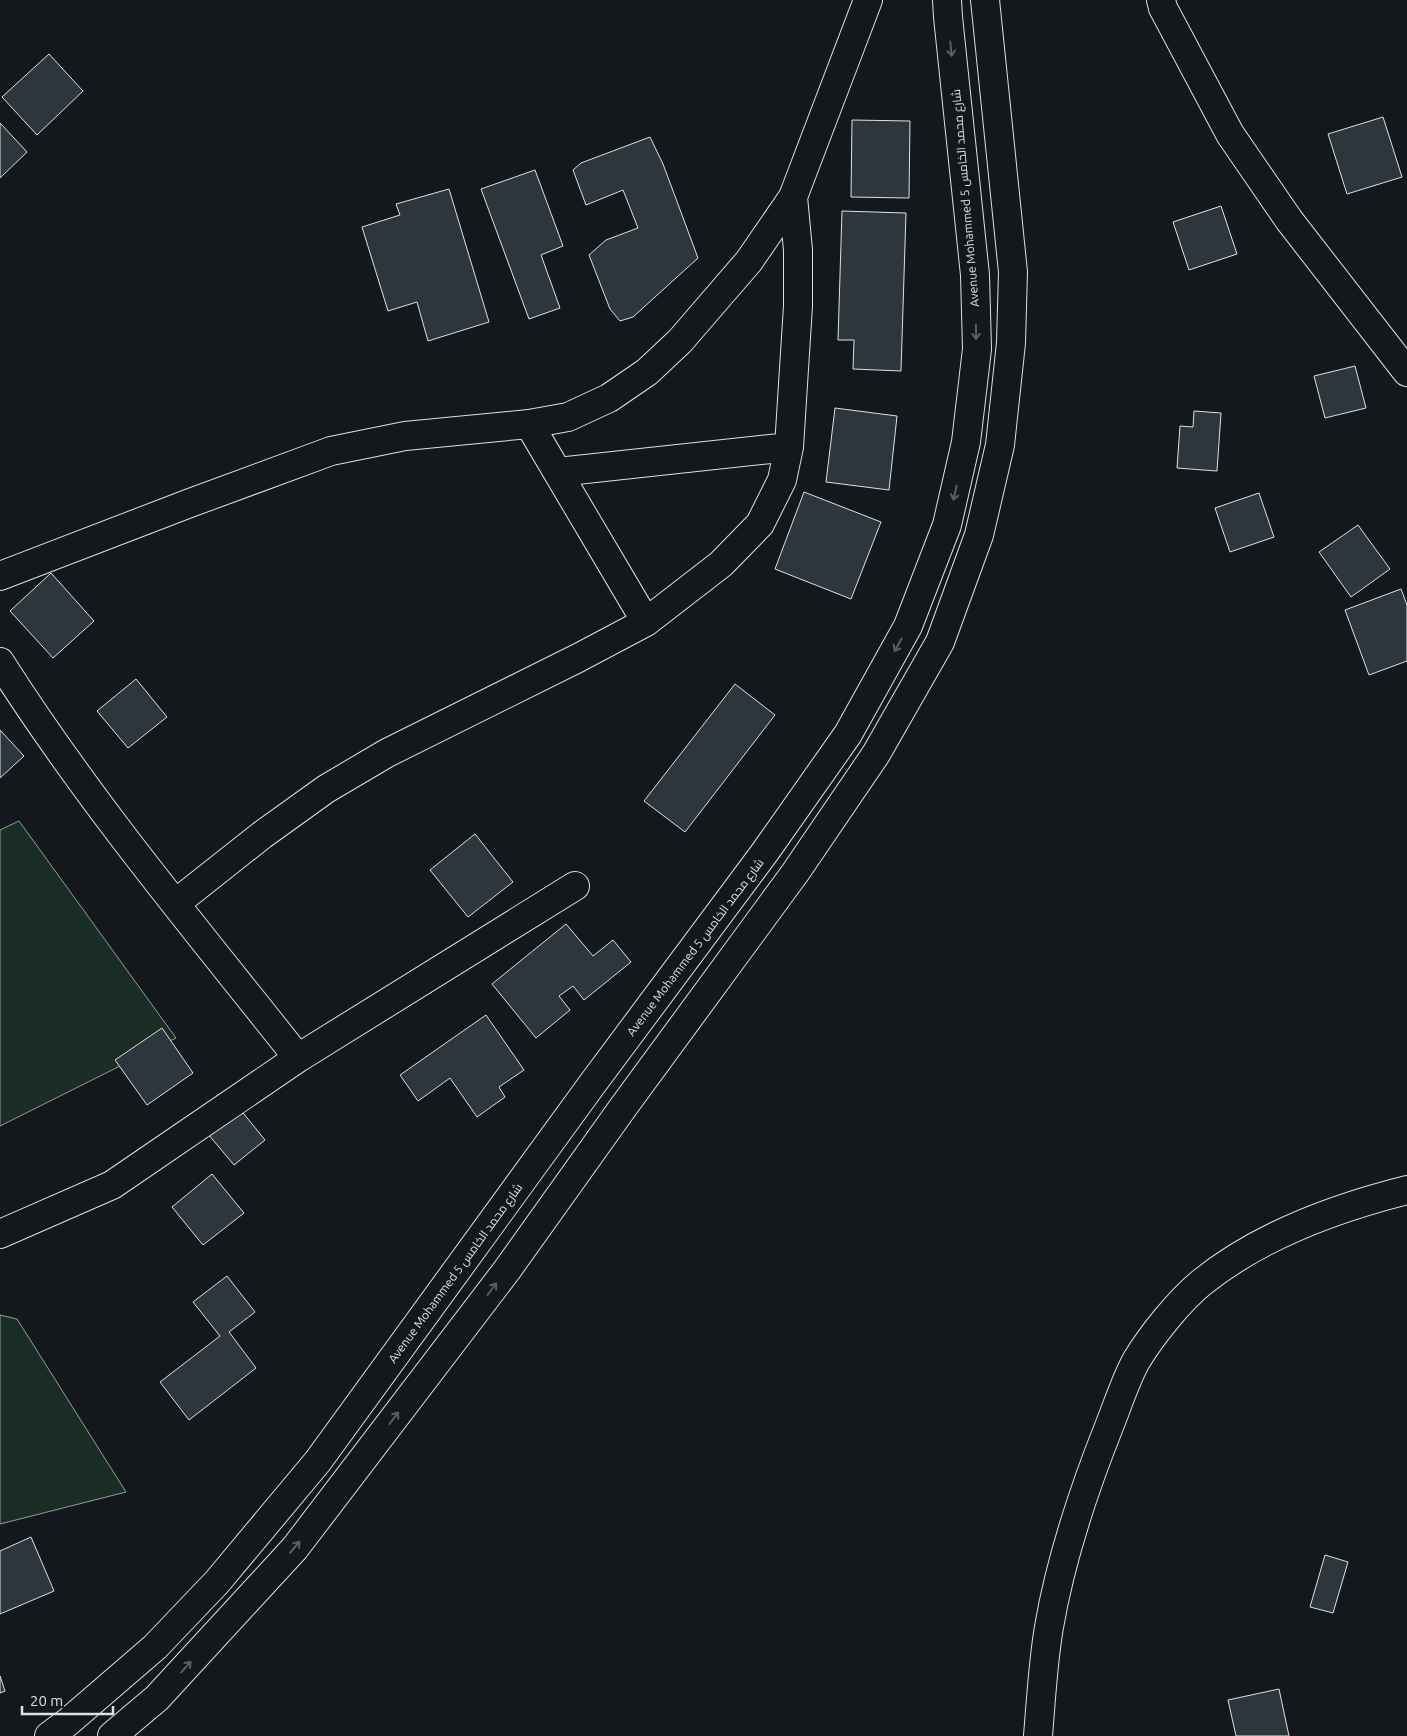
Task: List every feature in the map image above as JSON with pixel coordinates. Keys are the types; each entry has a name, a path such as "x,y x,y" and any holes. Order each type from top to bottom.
{"main road":[{"path":"0,576 331,451 405,436 529,424 568,417 609,398 647,372 680,341 749,261 793,197 868,0"},
{"name":"Avenue Mohammed 5 شارع محمد الخامس","path":"49,1736 68,1722 155,1646 217,1582 318,1461 593,1083 765,852 826,766 848,734 908,626 947,525 966,442 977,348 975,275 947,0"},
{"path":"112,1736 157,1698 295,1548 507,1270 630,1098 795,874 876,754 940,642 979,535 1000,445 1011,343 1013,272 985,0"},
{"path":"1164,3 1230,134 1289,220 1407,372"},
{"path":"176,903 262,835 334,785 387,754 646,622 720,564 760,524 782,480 789,447 798,306 798,250 793,197"},
{"path":"529,424 646,622"},
{"path":"558,472 789,447"},
{"path":"0,662 31,712 86,790 298,1058"},
{"path":"0,1234 112,1185 298,1058 575,886"},
{"path":"1038,1736 1049,1627 1068,1542 1096,1460 1136,1362 1167,1318 1200,1284 1238,1256 1276,1236 1338,1210 1407,1190"}],"green space":[{"path":"19,821 176,1038 0,1126 0,830"},
{"path":"0,1315 17,1319 126,1492 0,1524"}],"building":[{"path":"49,54 83,91 37,135 2,97"},
{"path":"1383,117 1402,177 1347,194 1328,134"},
{"path":"852,120 910,121 909,198 851,197"},
{"path":"0,123 27,152 0,178"},
{"path":"650,137 663,164 698,258 633,317 620,321 610,309 589,255 606,240 638,228 623,190 586,205 573,170 581,163"},
{"path":"535,170 563,246 541,255 560,308 529,319 481,189"},
{"path":"449,189 489,322 428,341 417,302 388,311 362,227 400,215 396,204"},
{"path":"1221,206 1237,254 1189,270 1173,222"},
{"path":"842,211 906,213 901,371 853,369 854,340 838,340"},
{"path":"1355,366 1366,408 1325,418 1314,376"},
{"path":"835,408 897,416 889,490 826,482"},
{"path":"1194,411 1221,413 1217,471 1177,468 1180,426 1193,427"},
{"path":"804,492 881,522 851,599 775,569"},
{"path":"1259,493 1274,537 1230,552 1215,508"},
{"path":"1358,525 1390,569 1351,597 1319,552"},
{"path":"51,573 94,621 53,658 10,611"},
{"path":"1401,589 1407,605 1407,661 1369,675 1345,610"},
{"path":"136,679 167,717 128,748 97,711"},
{"path":"735,684 775,715 685,832 644,801"},
{"path":"0,730 24,756 0,778"},
{"path":"475,834 513,882 468,917 430,870"},
{"path":"566,924 593,956 613,940 631,962 584,1000 573,986 559,996 570,1010 536,1038 492,984"},
{"path":"486,1015 524,1070 499,1087 505,1097 477,1117 450,1078 418,1101 400,1075"},
{"path":"162,1028 193,1073 147,1105 115,1060"},
{"path":"235,1103 265,1140 234,1165 203,1128"},
{"path":"212,1174 244,1213 203,1245 172,1207"},
{"path":"227,1276 255,1312 229,1332 256,1368 189,1420 160,1382 220,1336 193,1302"},
{"path":"31,1537 54,1591 0,1614 0,1551"},
{"path":"1325,1555 1348,1562 1333,1613 1310,1607"},
{"path":"0,1676 5,1691 0,1693"},
{"path":"1279,1689 1289,1736 1236,1736 1228,1700"}]}
